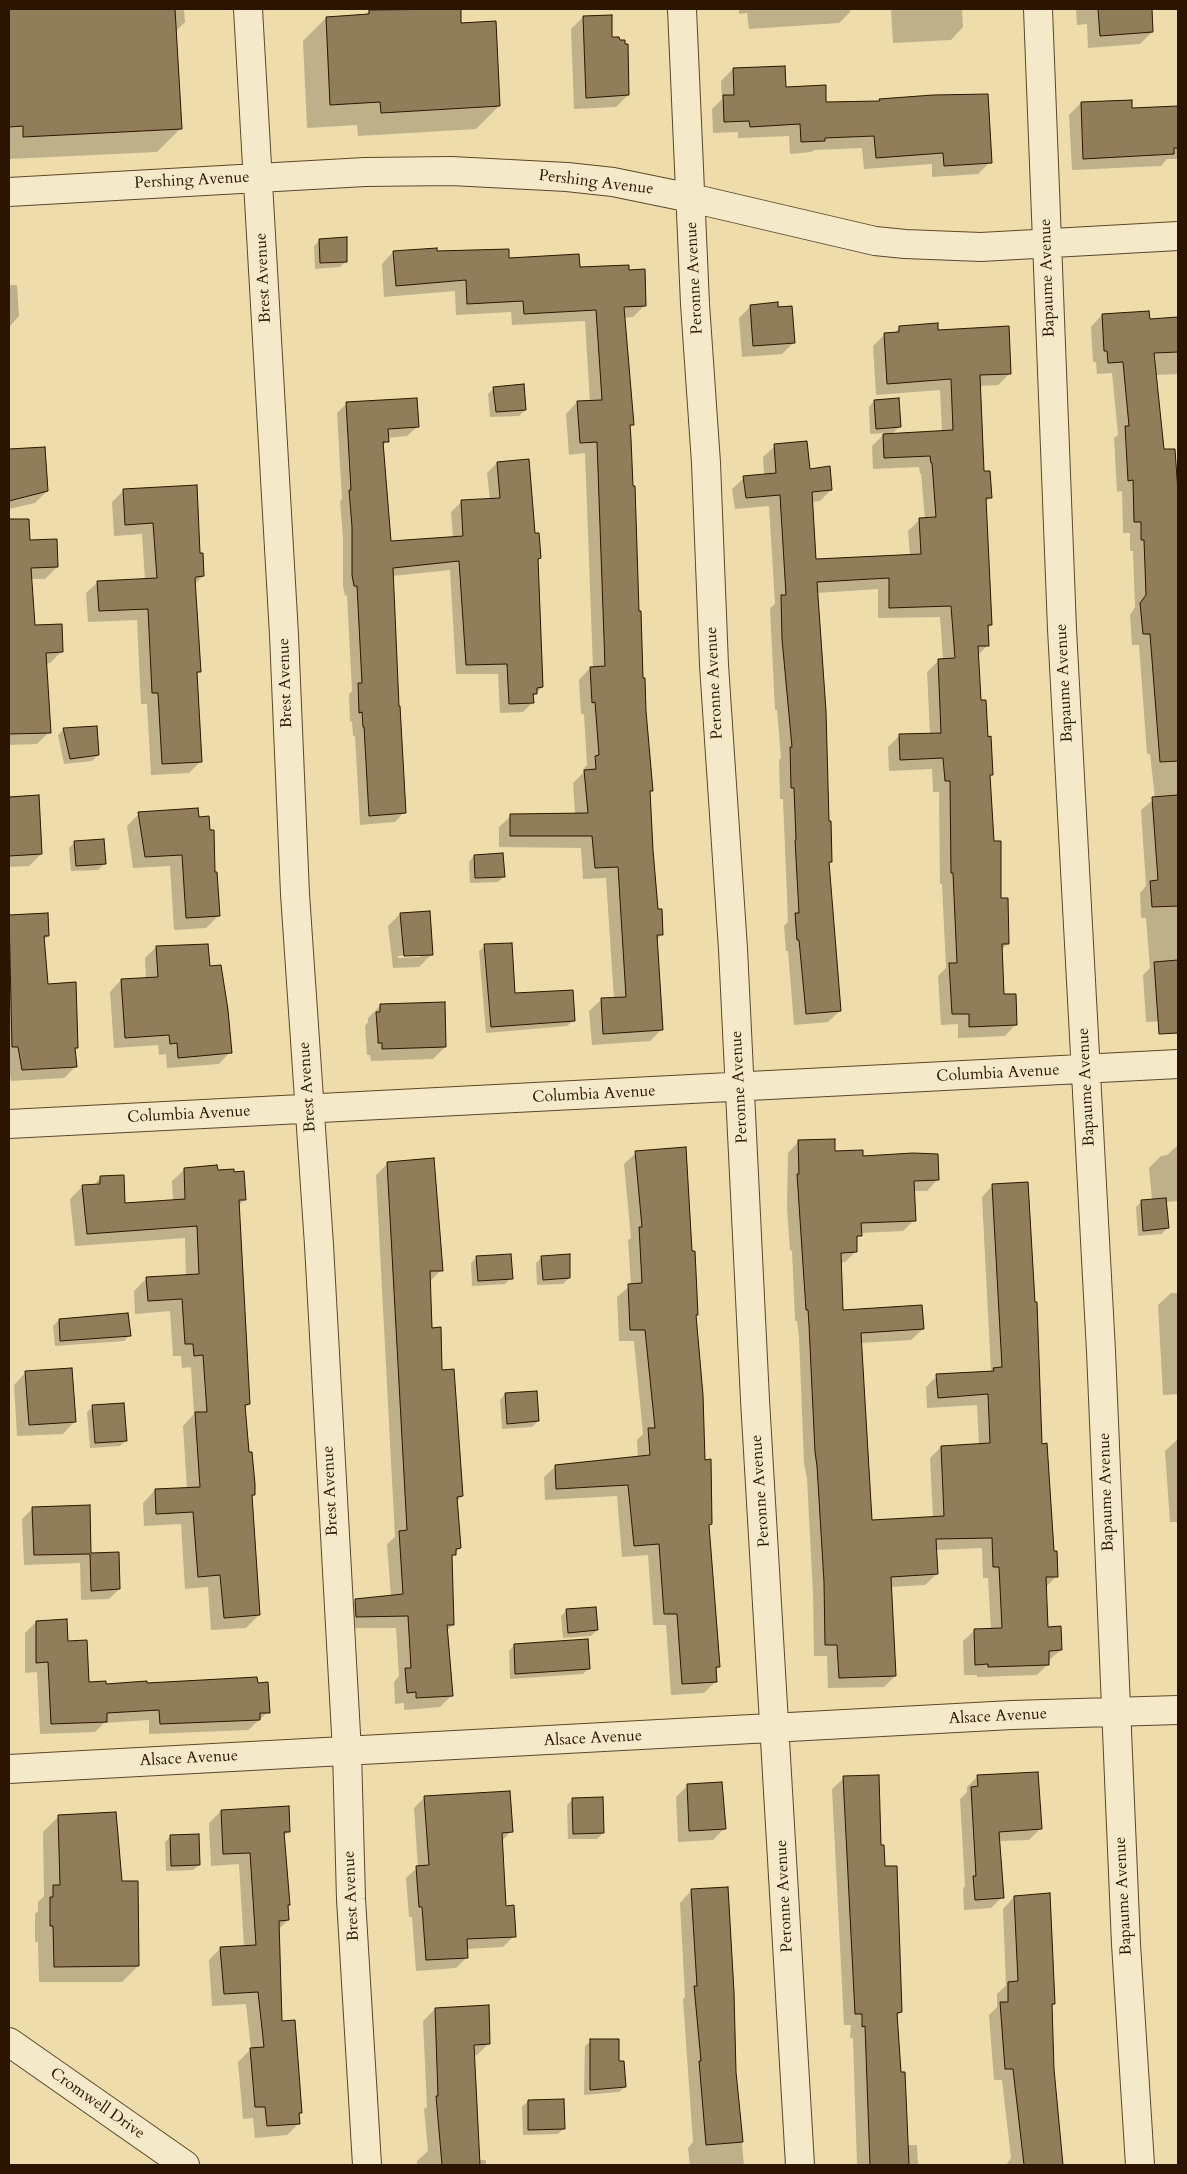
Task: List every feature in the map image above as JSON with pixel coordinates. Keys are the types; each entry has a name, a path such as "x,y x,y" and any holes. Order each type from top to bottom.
{"street":[{"name":"Brest Avenue","path":"248,9 284,625 295,894 310,1109 347,1752 351,1899 366,2165"},
{"name":"Peronne Avenue","path":"682,9 695,304 706,463 714,665 733,948 755,1400 800,2165"},
{"name":"Bapaume Avenue","path":"1038,9 1062,629 1101,1360 1126,1944 1140,2165"},
{"name":"Pershing Avenue","path":"9,192 365,172 451,170 613,182 691,198 875,241 905,244 980,247 1178,236"},
{"name":"Columbia Avenue","path":"9,1124 1178,1064"},
{"name":"Alsace Avenue","path":"9,1769 1012,1715 1178,1710"},
{"name":"Cromwell Drive","path":"9,2042 185,2165"}],"building":[{"path":"9,9 175,9 182,129 23,137 23,126 9,127"},
{"path":"461,9 461,23 496,21 500,106 381,113 380,102 330,105 326,17 369,14 369,10"},
{"path":"1098,9 1152,9 1153,32 1100,36"},
{"path":"612,15 612,37 619,37 620,40 625,40 625,44 628,44 629,95 586,98 583,16"},
{"path":"785,66 786,87 826,85 826,102 880,101 879,99 933,95 988,94 992,163 944,166 943,153 876,158 874,136 825,138 825,141 801,142 800,124 750,127 749,121 724,122 723,95 734,95 733,68"},
{"path":"1132,100 1132,108 1178,106 1178,148 1174,148 1174,154 1083,159 1081,102"},
{"path":"347,237 347,262 320,263 319,239"},
{"path":"437,248 437,251 509,249 509,258 579,254 580,267 629,265 629,270 645,269 646,306 624,307 634,425 630,425 633,486 635,486 643,678 645,678 653,791 650,791 653,850 658,909 662,909 663,935 657,935 663,1030 603,1034 601,998 626,997 618,867 595,868 592,836 510,836 510,814 588,813 584,770 596,769 595,756 599,755 595,702 592,703 590,667 605,666 597,442 580,443 577,401 602,400 596,310 524,314 523,301 467,304 466,280 396,286 393,251"},
{"path":"778,302 778,307 792,306 795,343 753,346 750,305"},
{"path":"1149,311 1150,319 1178,317 1178,352 1154,353 1164,449 1175,449 1178,492 1178,761 1160,762 1150,634 1143,634 1140,603 1146,595 1144,540 1141,540 1141,522 1134,522 1133,480 1128,481 1125,426 1129,426 1123,362 1108,363 1107,351 1104,351 1102,314"},
{"path":"938,323 938,330 1009,326 1011,374 980,375 984,471 990,471 992,498 986,498 992,625 988,625 989,646 978,646 981,700 986,700 988,737 991,736 993,775 990,775 994,841 1001,841 1001,898 1008,898 1009,944 1002,944 1004,994 1016,994 1017,1025 969,1027 969,1014 952,1014 949,963 957,963 953,873 951,873 950,781 945,781 943,758 900,760 899,734 941,733 938,659 955,658 951,606 889,608 889,578 817,582 826,711 829,821 831,821 832,862 829,862 841,1011 806,1014 795,913 799,913 794,788 791,788 790,747 792,747 782,639 781,595 786,595 780,495 746,498 743,476 776,473 774,444 807,441 810,469 830,466 832,490 812,492 816,559 921,554 919,518 936,517 930,456 884,458 883,434 953,430 951,379 887,384 884,333 899,332 899,326"},
{"path":"524,384 526,410 496,412 493,387"},
{"path":"417,398 419,427 388,429 389,442 383,442 391,541 463,536 461,500 500,498 497,462 529,459 535,533 539,533 541,558 538,559 543,687 537,688 537,694 533,694 534,703 509,704 507,664 466,665 459,561 393,568 406,813 369,816 364,727 362,712 359,713 358,683 362,683 357,586 354,586 352,575 352,527 349,490 351,490 346,402"},
{"path":"899,398 901,427 876,429 874,400"},
{"path":"45,447 48,491 9,501 9,449"},
{"path":"197,485 200,553 203,553 204,576 196,577 195,579 201,672 197,672 202,762 162,764 158,693 152,693 148,609 99,611 97,581 157,578 153,523 125,525 123,489"},
{"path":"9,519 29,519 30,540 57,539 58,567 31,568 35,625 62,624 63,652 46,653 51,733 9,734"},
{"path":"97,726 99,755 70,759 63,728"},
{"path":"39,795 42,854 9,856 9,797"},
{"path":"1178,795 1178,906 1152,907 1150,881 1158,880 1152,797"},
{"path":"198,808 199,817 209,816 210,830 214,830 215,872 217,872 220,916 186,918 182,855 145,857 138,812"},
{"path":"104,839 106,864 76,866 74,841"},
{"path":"503,853 505,877 475,878 474,855"},
{"path":"430,911 433,955 404,956 400,913"},
{"path":"48,913 49,936 44,936 48,984 76,982 78,1048 75,1048 77,1067 22,1070 18,1047 12,1047 9,915"},
{"path":"512,943 515,993 573,990 575,1021 491,1027 484,944"},
{"path":"208,944 210,966 221,965 232,1053 178,1058 177,1043 170,1044 169,1035 125,1038 121,979 158,977 156,946"},
{"path":"1178,960 1178,1033 1159,1034 1154,962"},
{"path":"445,1002 446,1047 382,1049 382,1043 378,1043 376,1012 380,1012 380,1004"},
{"path":"835,1139 835,1151 863,1150 863,1156 913,1153 938,1154 939,1180 914,1181 916,1221 861,1223 862,1236 857,1236 857,1252 841,1253 843,1310 922,1305 924,1329 861,1333 872,1520 944,1516 941,1446 990,1443 988,1394 938,1398 936,1374 994,1371 993,1368 1002,1367 992,1184 1028,1182 1035,1302 1037,1302 1042,1444 1047,1443 1054,1551 1057,1551 1058,1577 1046,1577 1048,1627 1061,1626 1062,1650 1049,1651 1049,1665 988,1667 988,1664 975,1665 974,1629 1002,1628 999,1567 993,1567 992,1538 936,1539 938,1574 891,1577 896,1676 839,1678 837,1645 825,1645 824,1582 809,1325 808,1310 806,1310 797,1174 799,1174 798,1140"},
{"path":"686,1147 692,1251 695,1251 698,1315 696,1315 703,1395 705,1460 711,1459 712,1524 709,1525 720,1667 716,1667 717,1682 682,1684 677,1614 664,1614 659,1544 634,1546 628,1485 556,1489 555,1465 650,1455 648,1428 655,1428 645,1330 630,1330 628,1284 642,1283 639,1227 642,1227 635,1151"},
{"path":"434,1158 443,1271 430,1271 432,1328 441,1327 442,1370 454,1369 463,1496 457,1497 461,1548 456,1549 456,1555 452,1555 454,1625 447,1625 453,1696 416,1698 416,1692 407,1693 405,1668 411,1668 408,1616 356,1617 355,1599 403,1594 399,1531 407,1530 387,1162"},
{"path":"217,1165 218,1170 234,1169 234,1172 244,1171 246,1200 239,1200 250,1404 245,1405 249,1452 252,1452 255,1484 255,1495 252,1495 260,1615 224,1618 220,1575 198,1577 193,1512 156,1514 155,1489 200,1487 195,1412 207,1412 203,1355 194,1356 193,1344 185,1344 182,1299 148,1301 146,1277 199,1274 197,1226 87,1234 82,1185 100,1184 100,1176 124,1175 125,1203 185,1199 184,1168"},
{"path":"1166,1198 1169,1228 1143,1231 1141,1200"},
{"path":"511,1254 513,1279 478,1281 476,1256"},
{"path":"570,1254 570,1278 543,1280 541,1256"},
{"path":"128,1313 131,1336 60,1341 59,1319"},
{"path":"72,1368 76,1422 29,1425 25,1371"},
{"path":"537,1391 539,1421 507,1424 505,1393"},
{"path":"124,1403 127,1441 95,1443 92,1405"},
{"path":"90,1505 91,1553 119,1552 120,1589 91,1591 90,1554 34,1555 32,1507"},
{"path":"596,1607 598,1630 568,1633 566,1609"},
{"path":"67,1619 68,1641 87,1640 89,1682 106,1681 106,1684 147,1681 147,1683 257,1677 258,1683 268,1682 270,1713 260,1713 260,1720 160,1724 159,1710 107,1713 107,1722 51,1724 48,1662 36,1663 36,1621"},
{"path":"588,1639 590,1669 515,1674 514,1644"},
{"path":"1038,1772 1042,1829 999,1832 1004,1898 975,1900 973,1876 976,1876 971,1787 978,1786 977,1775"},
{"path":"879,1775 881,1845 884,1845 885,1866 897,1866 902,2012 897,2013 901,2072 905,2072 909,2165 870,2165 865,2026 862,2027 862,2014 855,2014 843,1776"},
{"path":"722,1782 726,1829 689,1831 687,1784"},
{"path":"510,1791 513,1832 502,1833 506,1906 514,1905 516,1937 467,1939 468,1958 426,1960 422,1907 419,1907 416,1866 429,1865 424,1796"},
{"path":"603,1797 604,1833 573,1834 572,1798"},
{"path":"289,1806 290,1832 284,1832 290,1905 288,1905 289,1920 279,1921 282,2021 295,2020 302,2113 299,2113 300,2124 267,2126 265,2107 255,2107 250,2048 264,2047 258,1992 224,1994 220,1947 256,1945 250,1853 223,1854 221,1810"},
{"path":"116,1812 122,1881 138,1881 139,1966 54,1967 53,1926 50,1926 50,1897 53,1897 53,1885 60,1885 58,1815"},
{"path":"199,1834 200,1865 171,1866 170,1835"},
{"path":"728,1887 736,2072 743,2142 706,2145 694,1986 697,1986 691,1889"},
{"path":"1050,1893 1055,2004 1052,2004 1054,2069 1063,2165 1024,2165 1013,2069 1005,2069 1000,2002 1008,2002 1008,1982 1018,1981 1014,1896"},
{"path":"489,2005 490,2044 474,2045 480,2165 442,2165 436,2096 438,2096 435,2008"},
{"path":"590,2039 619,2039 619,2061 624,2061 626,2087 590,2090"},
{"path":"564,2099 565,2129 528,2130 528,2100"}]}
